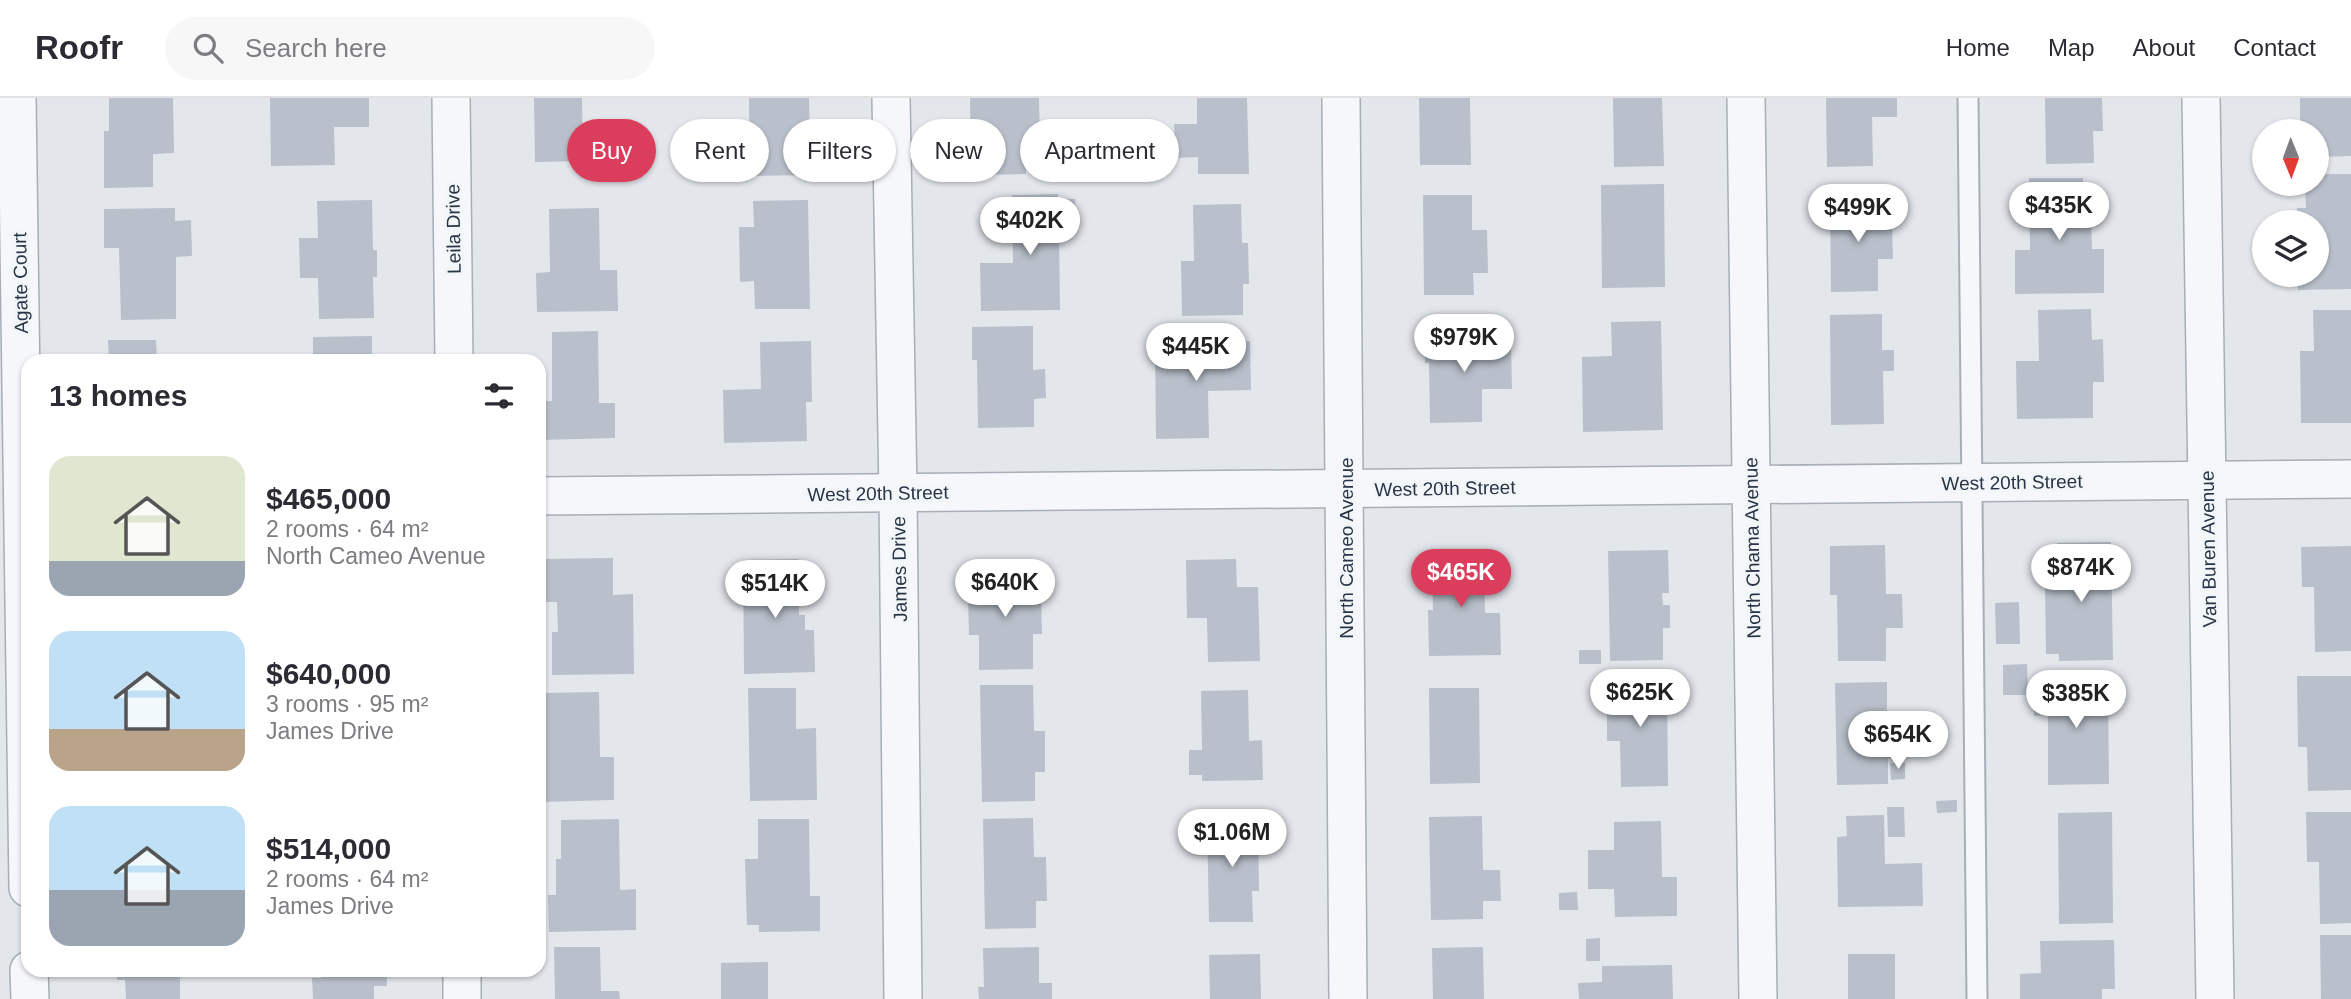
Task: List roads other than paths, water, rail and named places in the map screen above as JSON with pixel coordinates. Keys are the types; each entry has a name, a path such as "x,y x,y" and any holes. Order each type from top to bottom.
{"street":[{"name":"Agate Court","path":"17,98 17,501 21,642"},
{"name":"Leila Drive","path":"451,98 454,354"},
{"name":"James Drive","path":"891,98 903,999"},
{"name":"North Cameo Avenue","path":"1341,98 1348,999"},
{"name":"North Chama Avenue","path":"1746,98 1758,999"},
{"name":"Van Buren Avenue","path":"2202,98 2215,999"},
{"name":"West 20th Street","path":"546,496 2351,479"},
{"path":"29,977 30,999"},
{"path":"462,977 462,999"}],"lane":[{"path":"1968,98 1977,999"}]}
